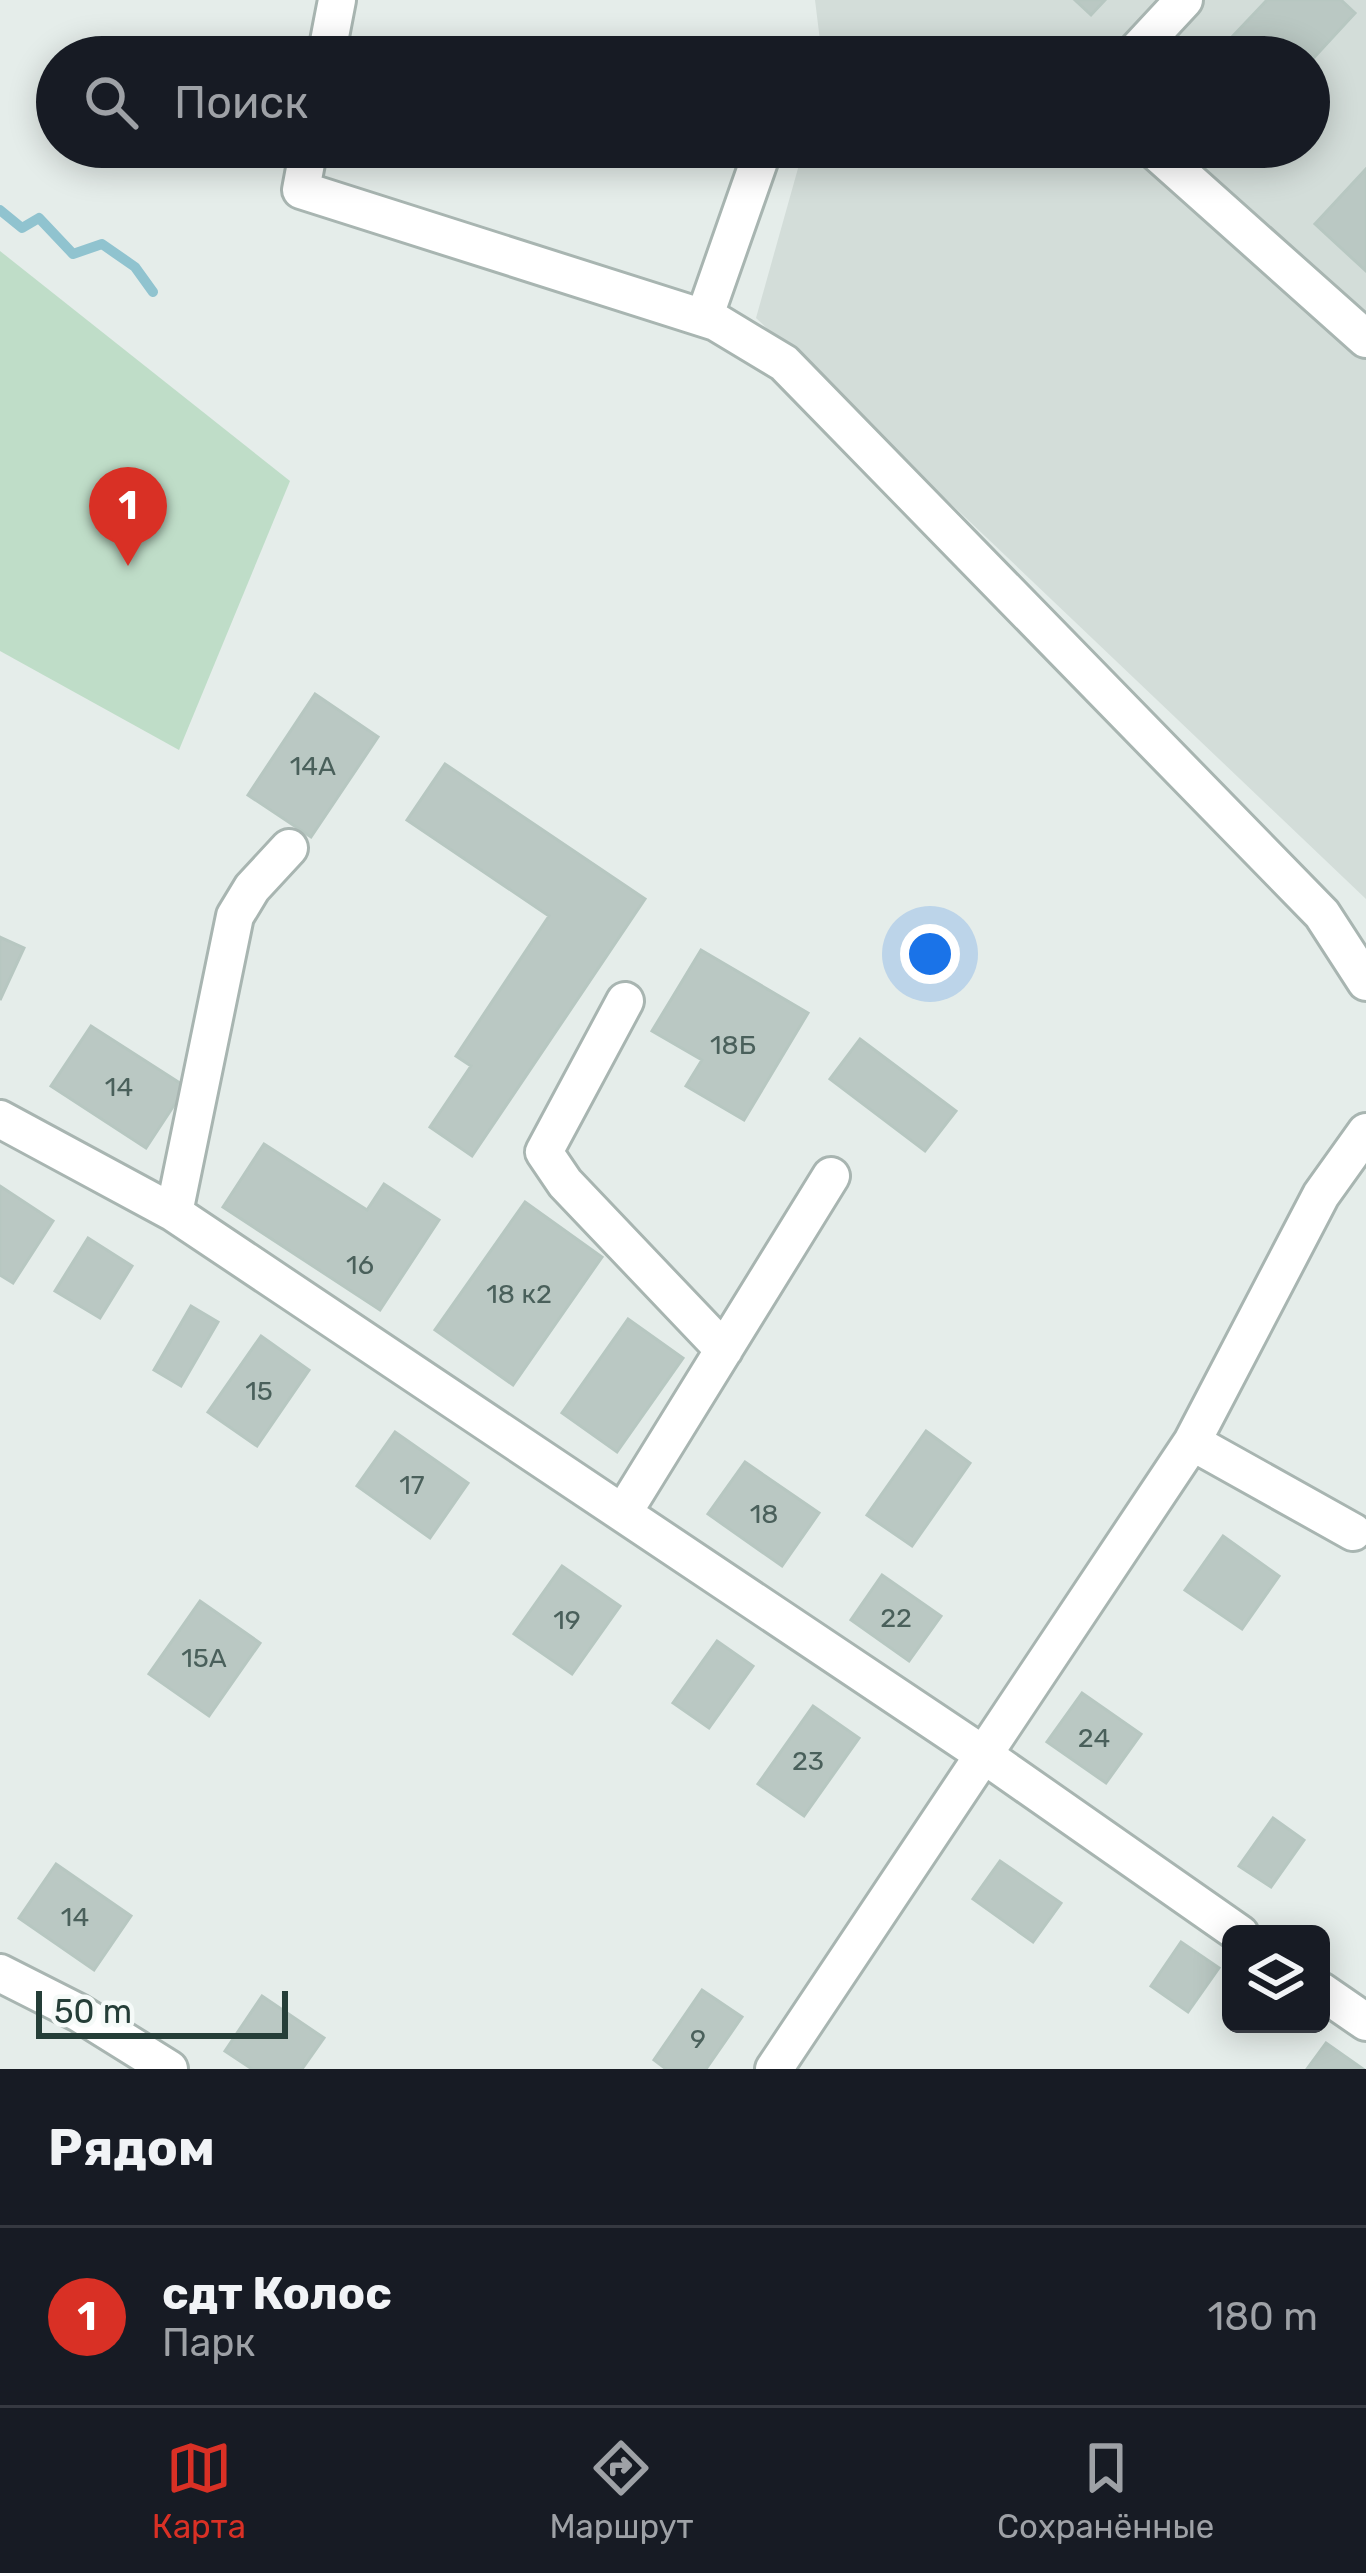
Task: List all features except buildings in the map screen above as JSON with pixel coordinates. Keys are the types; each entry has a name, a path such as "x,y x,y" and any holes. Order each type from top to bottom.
{"street":[{"path":"330,36 337,0"},
{"path":"1151,36 1184,0"},
{"path":"305,168 301,190 704,318 784,363 1322,914 1366,982"},
{"path":"704,318 757,168"},
{"path":"1175,168 1366,339"},
{"path":"174,1214 235,916 252,888 289,848"},
{"path":"625,1000 544,1152 565,1183 724,1349"},
{"path":"0,1119 174,1214 984,1755 1227,1925"},
{"path":"774,2069 1192,1442 1322,1195 1366,1132"},
{"path":"622,1513 831,1176"},
{"path":"1192,1442 1353,1532"},
{"path":"0,1973 79,2013 169,2069"},
{"path":"1330,1997 1366,2023"}],"shaded area":[{"path":"815,0 1366,0 1366,899 756,318 798,168 1330,168 1330,36 819,36"}],"green space":[{"path":"0,251 290,481 179,750 0,651"}],"waterway":[{"path":"0,210 22,228 39,218 73,254 102,244 135,267 153,292"}],"place":[{"name":"сдт Колос","path":"128,566"}]}
